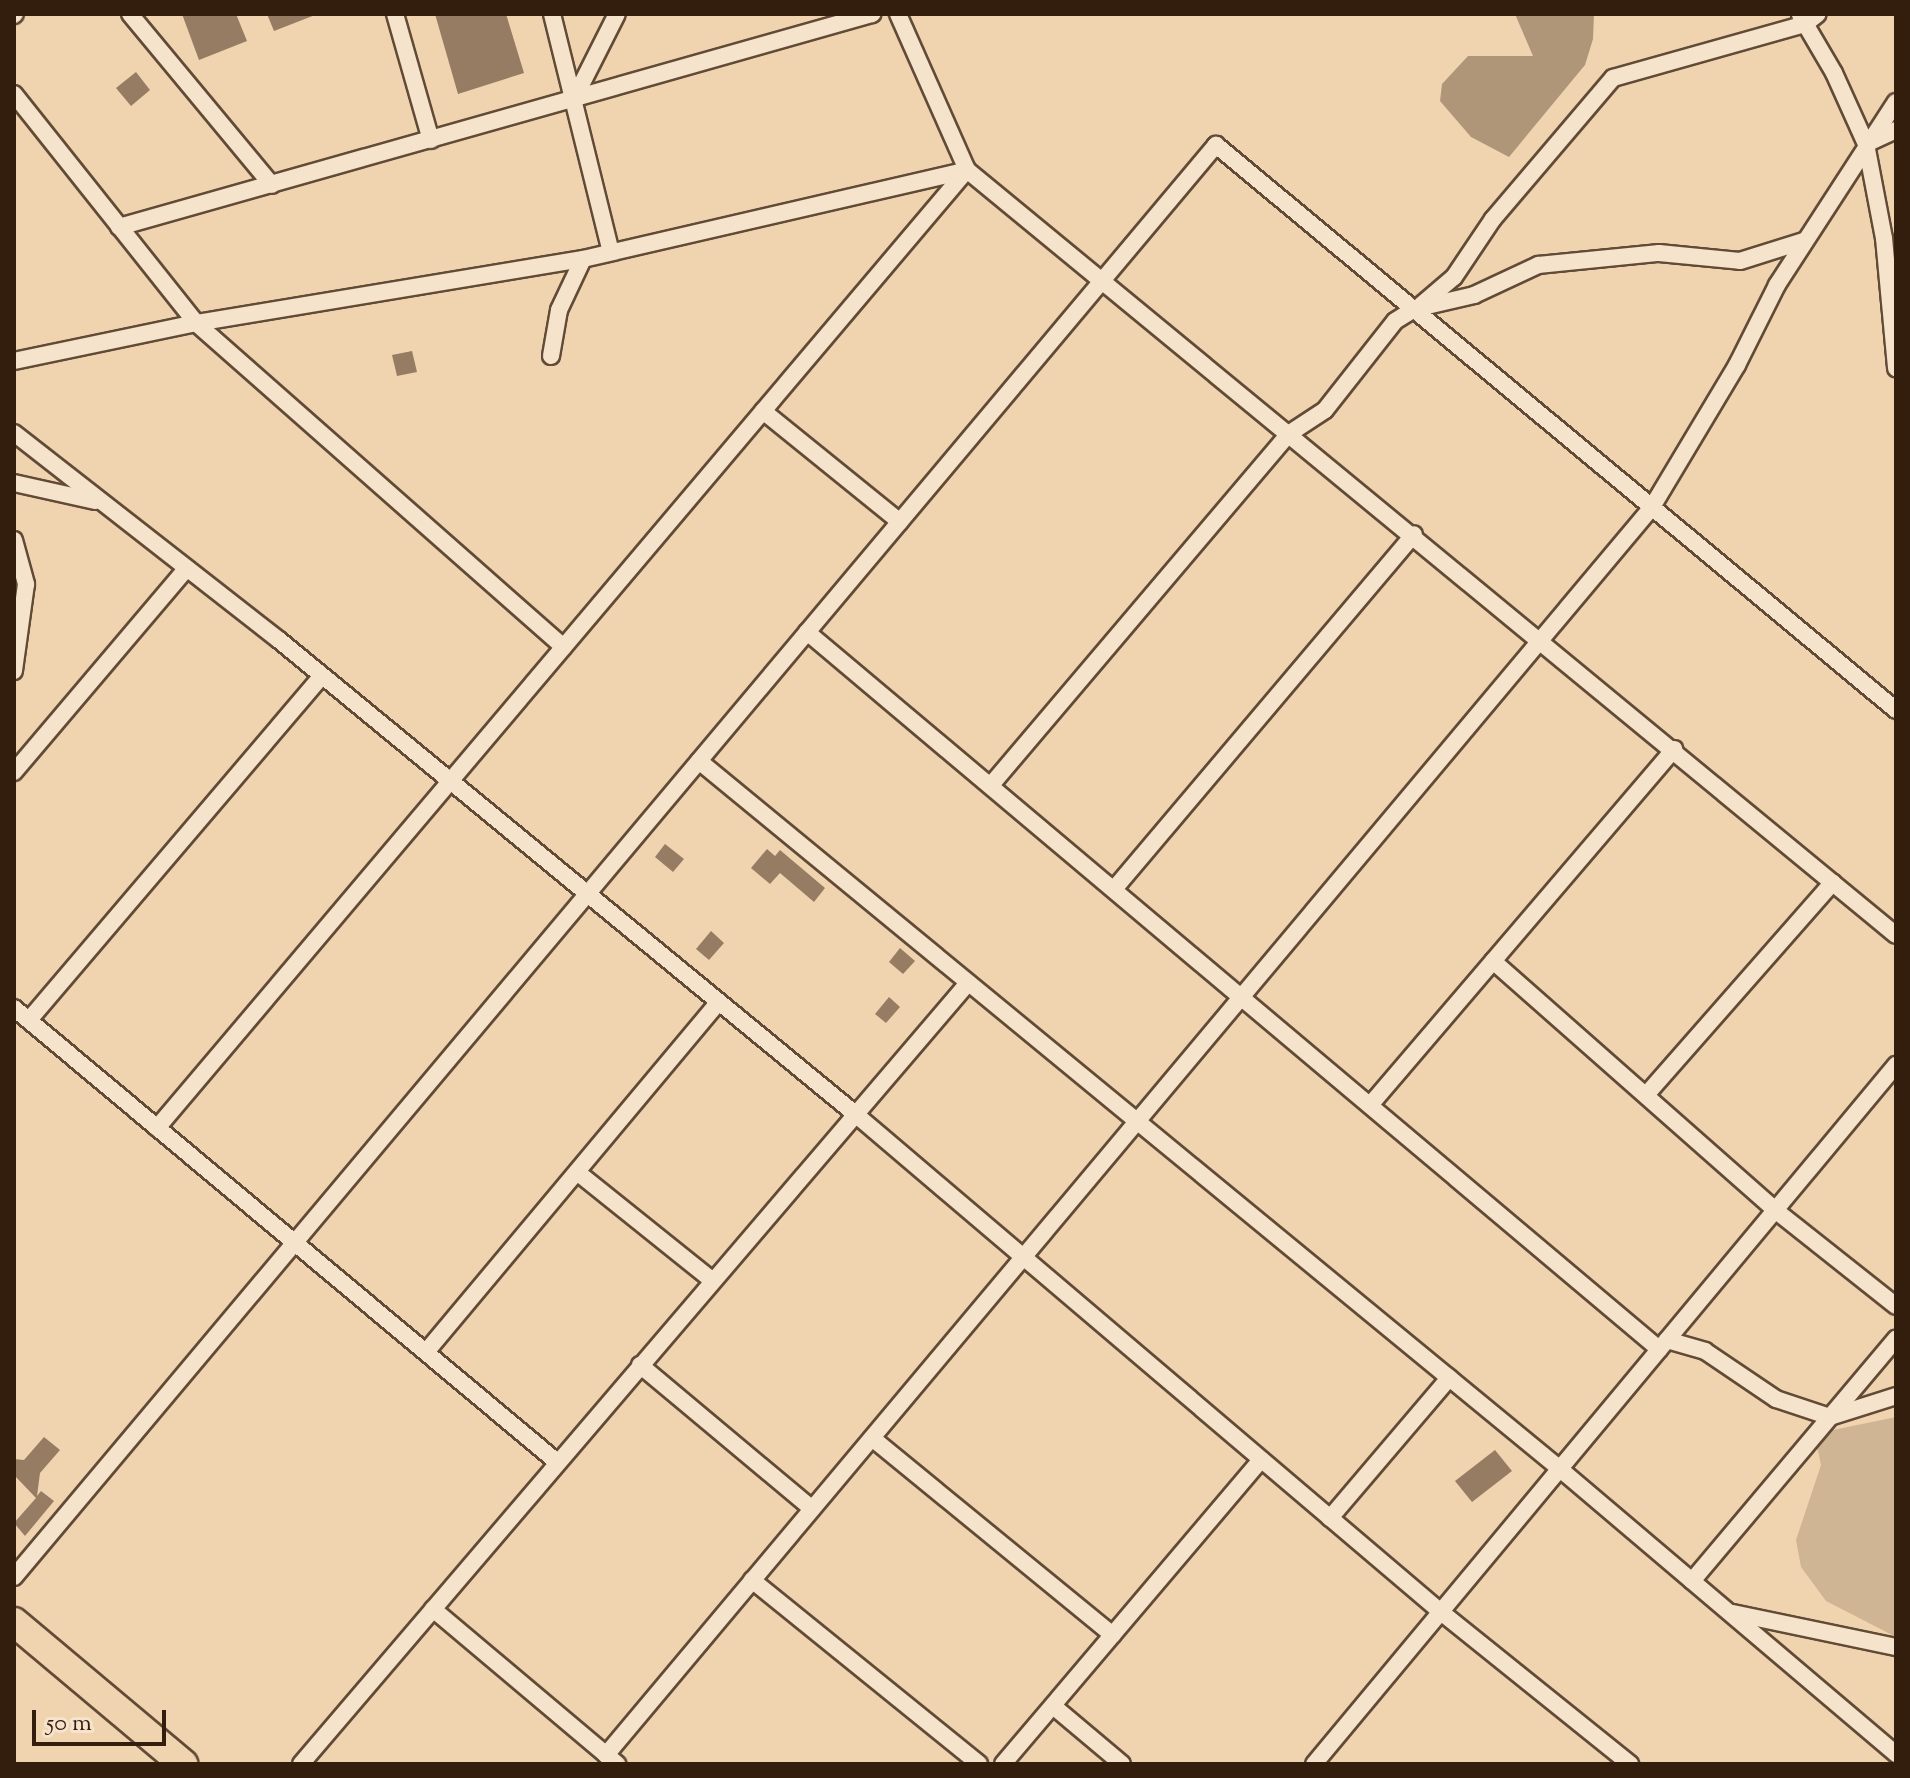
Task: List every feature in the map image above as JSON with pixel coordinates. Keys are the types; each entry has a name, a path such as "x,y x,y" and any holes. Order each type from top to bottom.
{"highway":[{"path":"14,1622 183,1764"}],"street":[{"path":"130,14 272,185"},
{"path":"395,14 431,140"},
{"path":"552,14 611,252"},
{"path":"573,101 611,34 617,14"},
{"path":"611,34 633,14"},
{"path":"119,227 872,14"},
{"path":"898,14 967,170 1542,638 1896,935"},
{"path":"991,785 1290,433 1325,410 1366,353 1395,321 1454,277 1493,219 1613,78 1807,17 1866,144 1884,238 1896,368"},
{"path":"14,94 196,323 564,647"},
{"path":"433,1609 612,1759 752,1580 1652,507 1804,241 1896,102"},
{"path":"1866,144 1896,130"},
{"path":"14,1577 1216,145 1896,710"},
{"path":"14,361 196,323 583,259 967,170"},
{"path":"157,1128 967,170"},
{"path":"1414,309 1474,295 1538,265 1659,253 1740,261 1804,241"},
{"path":"551,356 559,310 583,259"},
{"path":"763,411 900,522"},
{"path":"14,433 322,676 854,1113 1441,1612 1623,1762"},
{"path":"14,483 104,503"},
{"path":"1115,888 1414,534"},
{"path":"14,540 26,584 14,671"},
{"path":"14,772 187,568"},
{"path":"807,632 1663,1345 1705,1351 1776,1399 1830,1417 1896,1396"},
{"path":"29,1020 322,676"},
{"path":"1371,1104 1674,749"},
{"path":"699,761 1560,1469 1896,1754 1888,1764"},
{"path":"1646,1095 1833,882"},
{"path":"1493,961 1775,1210 1896,1306"},
{"path":"301,1764 968,983"},
{"path":"426,1352 719,1002"},
{"path":"14,1008 557,1462"},
{"path":"1314,1764 1896,1065"},
{"path":"1876,1089 1896,1082"},
{"path":"577,1172 712,1280"},
{"path":"1692,1581 1896,1339"},
{"path":"640,1365 812,1509"},
{"path":"1330,1518 1449,1378"},
{"path":"872,1438 1113,1635"},
{"path":"1003,1764 1261,1460"},
{"path":"752,1580 979,1764"},
{"path":"1728,1612 1896,1647"},
{"path":"1053,1706 1122,1764"}],"shaded area":[{"path":"1515,14 1594,14 1593,39 1585,65 1509,157 1471,137 1440,101 1442,84 1468,56 1533,56"},
{"path":"1896,1417 1896,1637 1826,1601 1801,1567 1796,1540 1821,1465 1817,1446 1828,1431"}],"building":[{"path":"182,14 236,14 247,41 199,60"},
{"path":"267,14 315,14 315,15 274,31"},
{"path":"435,14 506,14 524,73 458,94"},
{"path":"136,72 150,90 131,106 116,88"},
{"path":"412,351 417,372 397,376 392,355"},
{"path":"665,844 684,859 673,872 655,857"},
{"path":"767,849 775,856 780,850 825,888 814,902 780,873 770,884 751,868"},
{"path":"711,931 724,943 709,960 696,949"},
{"path":"900,948 915,961 903,974 889,962"},
{"path":"889,997 900,1007 886,1023 875,1014"},
{"path":"44,1437 60,1450 40,1473 37,1496 41,1491 54,1501 25,1536 14,1523 36,1498 14,1475 14,1459 24,1460"},
{"path":"1495,1450 1512,1471 1472,1502 1455,1481"}]}
